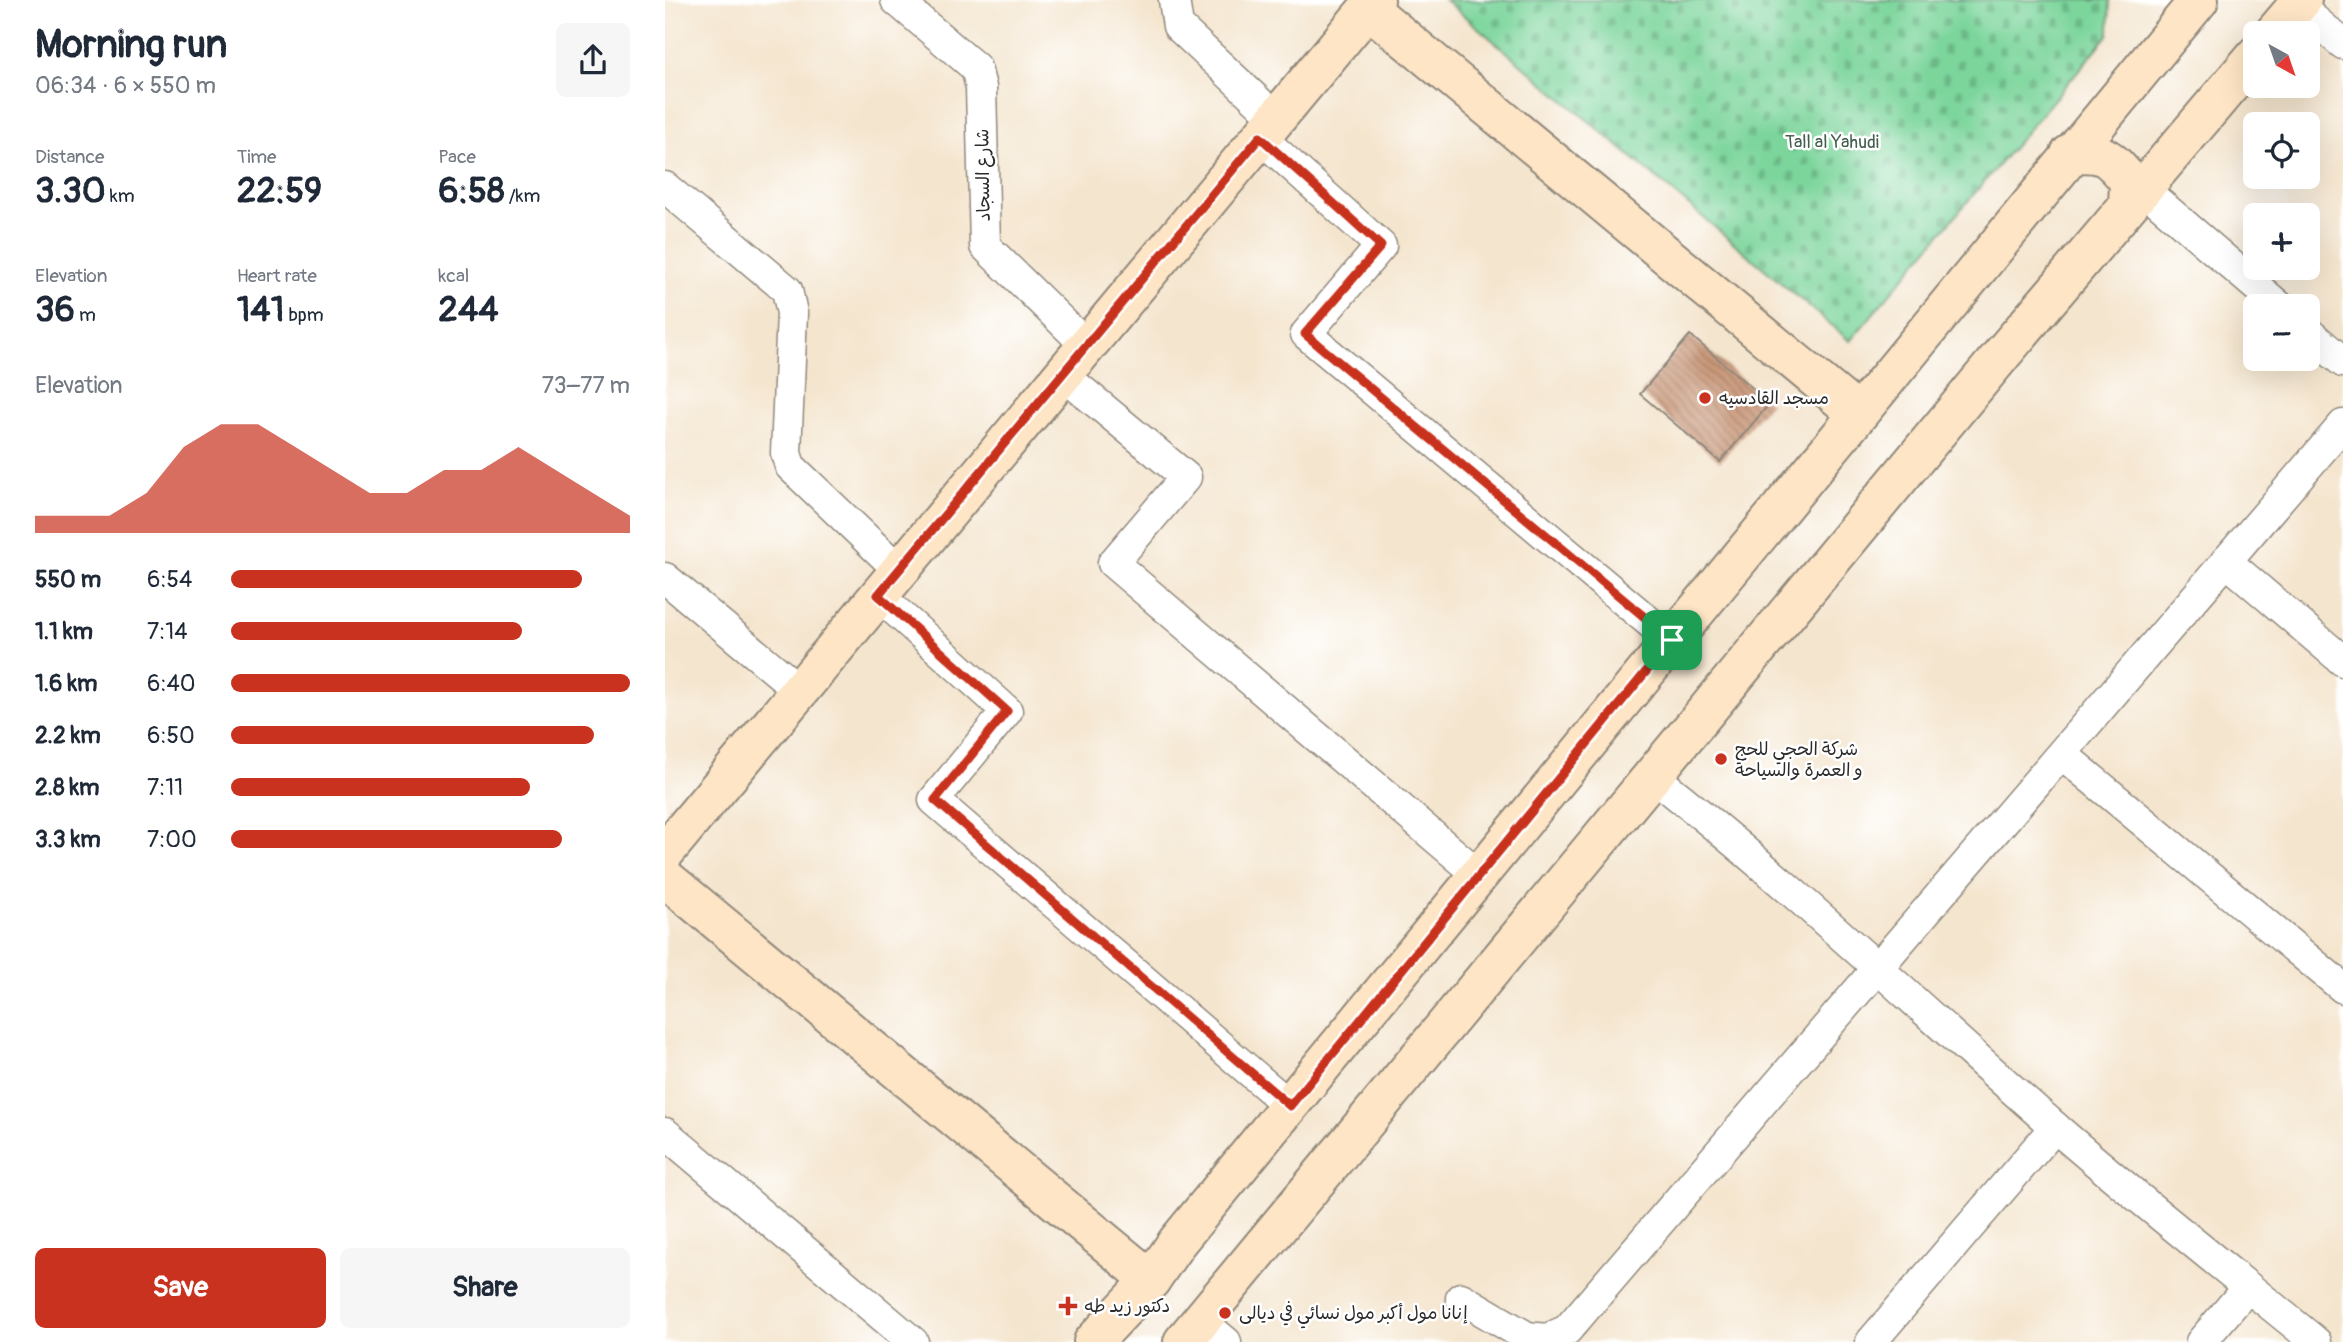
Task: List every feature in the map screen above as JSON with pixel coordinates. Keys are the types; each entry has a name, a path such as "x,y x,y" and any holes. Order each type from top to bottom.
{"main road":[{"path":"1093,1342 1151,1280 1178,1242 2199,0"},
{"path":"665,852 1371,4 1857,413"},
{"path":"1203,1335 1653,776 2243,70"},
{"path":"2070,154 2096,152 2113,161 2129,181 2136,197"},
{"path":"665,878 1151,1280"}],"street":[{"name":"شارع السجاد","path":"897,0 976,68 981,87 985,246 1074,360 1186,477 1113,563 1479,875"},
{"path":"1174,0 1178,26 1268,127 1381,246 1305,334 1672,640"},
{"path":"2291,13 2343,44"},
{"path":"665,187 787,290 792,313 786,453 790,466 888,582 1007,711 935,800 1290,1106"},
{"path":"2136,197 2263,294"},
{"path":"2320,342 2343,362"},
{"path":"1461,1298 1527,1337 1547,1339 1567,1330 2063,755 2343,425"},
{"path":"2227,561 2343,661"},
{"path":"665,578 799,690"},
{"path":"2063,755 2343,988"},
{"path":"1653,776 1713,823 1880,968 2056,1127 2316,1342"},
{"path":"1871,1342 2056,1127"},
{"path":"665,1133 913,1342"},
{"path":"2201,1342 2248,1287"}],"green space":[{"name":"Tall al Yahudi","path":"1445,0 2110,0 2109,34 1850,341"}],"building":[{"name":"مسجد القادسيه","path":"1690,335 1770,403 1720,462 1640,394"}],"place":[{"name":"مسجد القادسيه","path":"1705,398"},
{"name":"شركة الحجي للحج و العمرة والسياحة","path":"1721,759"},
{"name":"دكتور زيد طه","path":"1068,1306"},
{"name":"إنانا مول أكبر مول نسائي في ديالى","path":"1225,1313"}],"route":[{"path":"1260,137 1381,246 1305,334 1672,640 1290,1106 935,800 1007,711 878,595 1260,137"}]}
